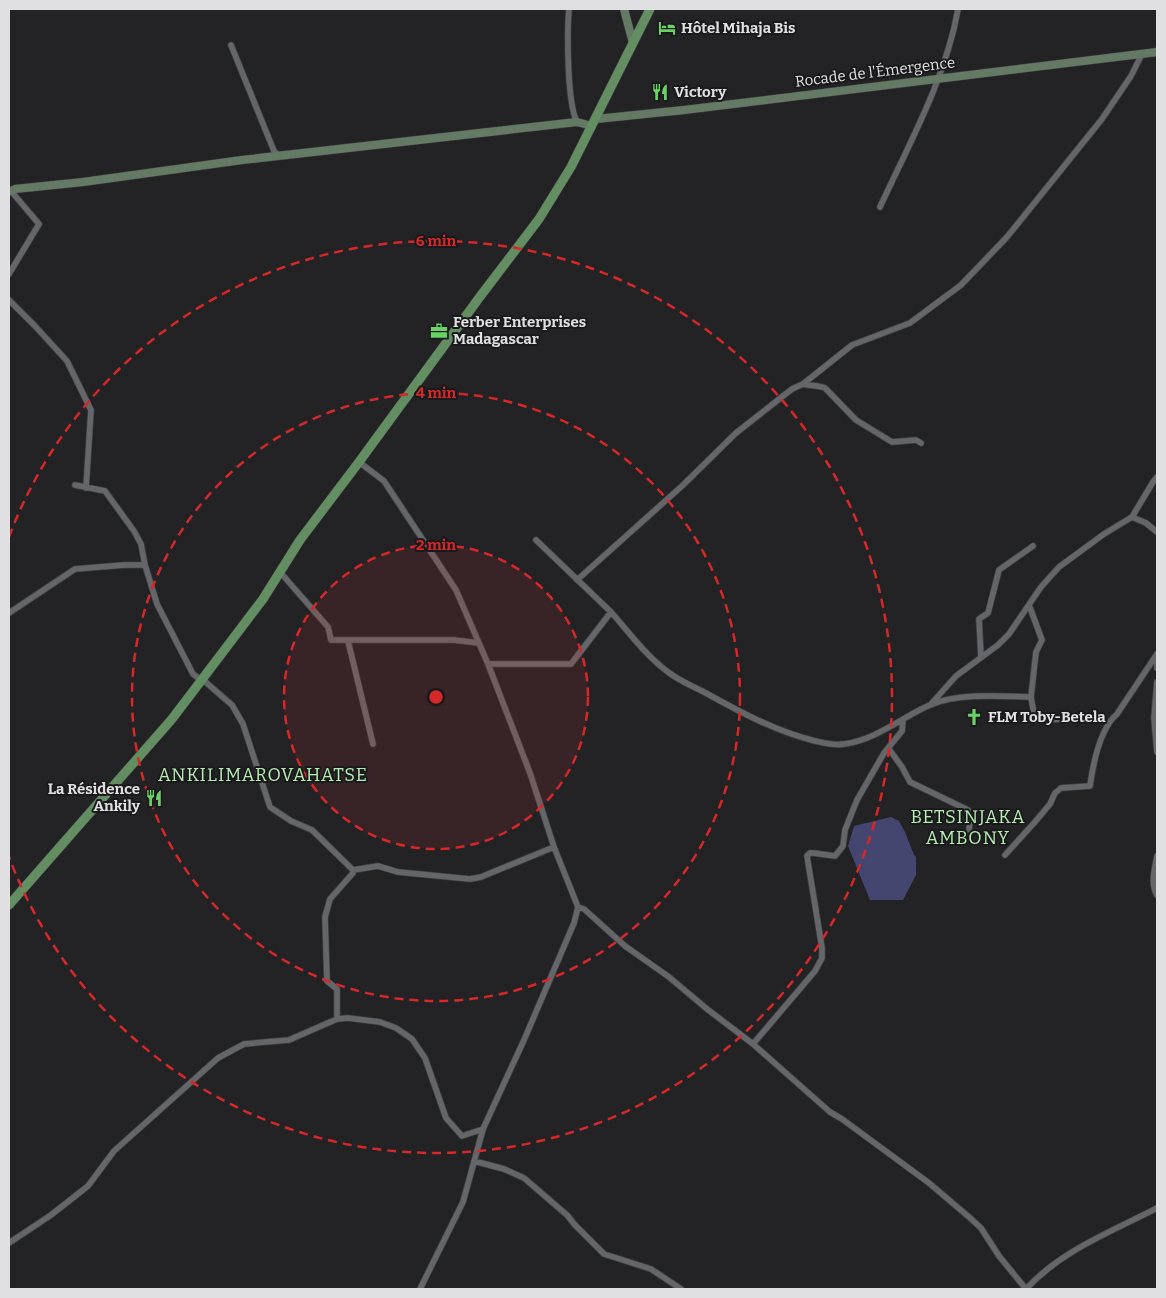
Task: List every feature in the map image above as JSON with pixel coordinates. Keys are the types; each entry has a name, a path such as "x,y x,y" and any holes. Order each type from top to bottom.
{"main road":[{"path":"9,906 172,719 263,599 300,540 539,219 571,167 650,9"}],"street":[{"path":"569,9 567,29 572,102 577,122"},
{"path":"624,9 633,43"},
{"path":"880,207 938,78 958,9"},
{"path":"231,45 274,151 279,156"},
{"name":"Rocade de l'Émergence","path":"594,122 1157,52"},
{"path":"577,580 656,510 736,433 792,389 803,384 852,345 910,323 960,285 1007,237 1085,142 1131,76 1142,54"},
{"path":"9,274 39,224 10,191 15,189 279,156 577,122 594,122"},
{"path":"9,300 67,361 91,410 86,488"},
{"path":"803,384 825,388 856,420 892,442 916,440 921,443"},
{"path":"359,462 384,481 456,590 488,664 532,777 554,847 578,906 574,923 524,1040 483,1129 462,1202 420,1289"},
{"path":"536,540 668,672 777,730 827,744 844,744 860,740 904,720 931,704 956,676 1009,634 1046,580 1059,567 1104,534 1132,517 1157,477"},
{"path":"75,485 104,491 142,544 145,565 156,604 193,674 232,705 243,724 270,807 291,821 312,830 353,870"},
{"path":"1132,517 1146,523 1157,532"},
{"path":"981,657 979,619 988,613 999,570 1033,546"},
{"path":"9,613 75,569 145,565"},
{"path":"280,572 328,628 331,640 454,640 479,643"},
{"path":"1029,605 1042,640 1036,652 1031,697 1035,720 1070,719"},
{"path":"488,664 571,664 610,612"},
{"path":"348,641 373,744"},
{"path":"1157,653 1157,668"},
{"path":"1005,855 1050,804 1055,793 1061,788 1090,786 1104,732 1110,720 1122,706 1157,653"},
{"path":"1157,682 1157,752"},
{"path":"931,704 958,698 988,696 1031,697"},
{"path":"753,1044 815,971 822,958 807,856 813,853 836,856 843,846 845,830 857,800 884,752 889,749 902,731 904,720"},
{"path":"889,749 910,782 968,810 970,814 969,832"},
{"path":"353,870 378,866 398,872 470,879 489,874 554,847"},
{"path":"1157,856 1153,879 1154,890 1157,895"},
{"path":"337,1019 337,989 327,981 325,917 330,900 353,873 353,870"},
{"path":"578,906 584,909 625,946 668,977 753,1044 830,1112 913,1170 969,1217 981,1228 999,1256 1026,1289 1052,1264 1069,1252 1157,1208"},
{"path":"9,1242 88,1186 114,1151 218,1058 244,1044 289,1040 337,1019 348,1018 380,1022 396,1028 412,1039 425,1058 446,1118 462,1136 483,1129"},
{"path":"474,1161 504,1169 524,1178 567,1215 604,1254 650,1269 681,1289"}],"shaded area":[{"path":"891,817 899,821 916,857 916,875 903,900 870,900 848,846 854,826"}],"place":[{"name":"Hôtel Mihaja Bis","path":"667,28"},
{"name":"Victory","path":"660,92"},
{"name":"Ferber Enterprises Madagascar","path":"439,331"},
{"name":"FLM Toby-Betela","path":"974,717"},
{"name":"La Résidence Ankily","path":"154,798"}],"district":[{"name":"ANKILIMAROVAHATSE","path":"263,775"},
{"name":"BETSINJAKA AMBONY","path":"968,828"}]}
